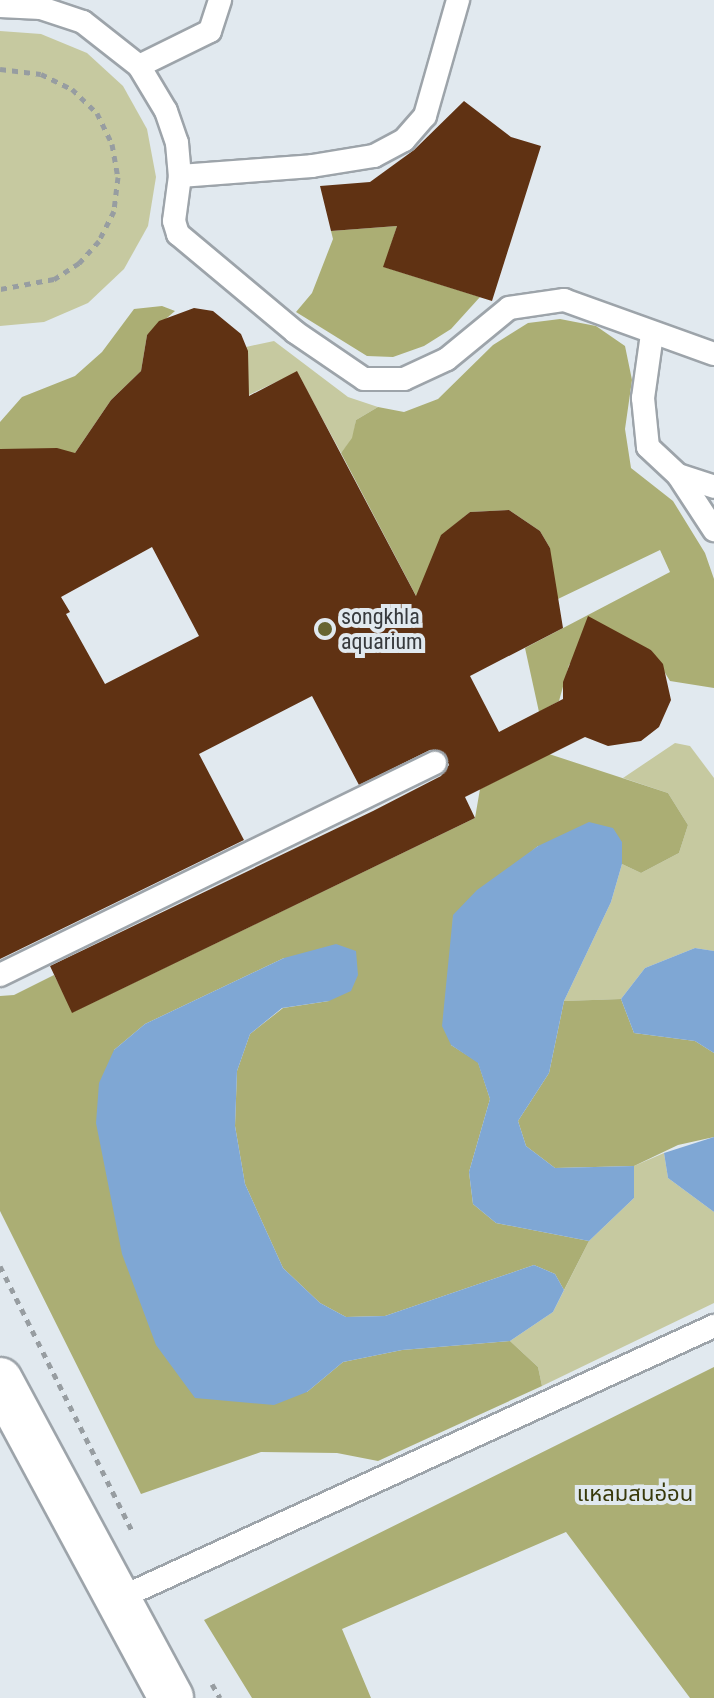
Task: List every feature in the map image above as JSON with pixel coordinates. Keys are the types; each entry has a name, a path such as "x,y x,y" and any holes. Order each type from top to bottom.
{"street":[{"path":"0,1380 11,1428 137,1590 171,1698"}],"lane":[{"path":"139,66 210,31 220,0"},
{"path":"180,176 358,159 404,140 425,116 458,0"},
{"path":"0,6 41,8 83,22 139,66 166,111 180,176 174,221 178,234 295,332 364,379 404,379 447,359 509,308 564,300 714,354"},
{"path":"652,334 643,398 648,447 678,475 714,530"},
{"path":"678,475 714,487"},
{"path":"0,975 435,763"},
{"path":"137,1590 714,1326"}],"path":[{"path":"0,69 41,74 72,89 97,113 107,133 118,177 114,211 99,241 79,263 54,279 0,289"},
{"path":"0,1266 137,1590"},
{"path":"206,1672 220,1698"}],"green space":[{"path":"0,31 41,34 87,53 123,86 147,129 156,177 148,226 124,269 88,303 44,322 0,326"},
{"path":"397,226 384,267 480,297 451,329 424,346 393,357 367,356 296,312 312,293 333,239 331,231"},
{"path":"162,306 175,311 147,335 141,371 111,400 75,453 0,451 0,422 22,397 75,376 102,352 134,309"},
{"path":"560,319 596,326 625,346 632,380 625,429 631,468 673,501 705,553 714,579 714,688 670,681 651,650 616,638 581,650 569,665 559,701 539,712 525,648 670,572 660,550 535,610 550,548 540,531 509,510 470,512 441,536 424,611 341,453 352,438 356,420 378,407 404,412 438,399 493,345 528,323"},
{"path":"274,341 348,397 378,407 356,420 353,438 341,453 297,372 228,405 248,370 246,347"},
{"path":"675,743 690,746 714,778 714,951 695,948 645,968 621,999 564,1001 611,902 622,864 641,873 679,853 688,825 668,793 623,778"},
{"path":"549,754 668,793 688,825 679,853 641,873 622,864 622,842 538,846 453,916 451,1045 478,1062 490,1099 469,1172 473,1204 496,1223 589,1241 564,1290 555,1274 534,1265 385,1316 346,1317 320,1303 283,1268 245,1184 235,1126 237,1071 250,1034 283,1008 329,1001 284,958 145,1024 114,1050 307,1392 343,1362 402,1350 510,1341 538,1367 542,1386 378,1461 337,1453 261,1452 141,1494 0,1211 0,996 14,995 54,975 73,1012 475,818 480,789"},
{"path":"621,999 634,1033 695,1041 714,1053 714,1137 678,1145 634,1166 555,1168 526,1146 518,1121 549,1073 564,1001"},
{"path":"664,1153 668,1178 714,1212 714,1303 542,1386 538,1367 510,1341 553,1312 589,1241 634,1198 634,1166"},
{"name":"แหลมสนอ่อน","path":"714,1367 714,1698 690,1698 566,1532 342,1629 371,1698 252,1698 204,1620"}],"water":[{"path":"589,822 613,828 622,842 622,864 611,902 564,1001 549,1073 518,1121 526,1146 555,1168 634,1166 634,1198 589,1241 496,1223 473,1204 469,1172 490,1099 478,1063 451,1045 442,1026 453,915 477,890 538,846"},
{"path":"336,944 356,951 358,975 351,991 329,1001 282,1008 250,1034 237,1071 235,1126 245,1184 283,1268 320,1303 346,1317 385,1316 534,1265 555,1274 564,1290 553,1312 510,1341 402,1350 343,1362 307,1392 274,1405 195,1398 156,1345 122,1254 96,1123 99,1083 114,1050 145,1024 284,958"},
{"path":"695,948 714,951 714,1053 695,1041 634,1033 621,999 645,968"},
{"path":"714,1137 714,1212 668,1178 664,1153"}],"building":[{"path":"464,101 511,137 541,146 492,301 383,267 397,226 331,231 320,186 370,182 414,150"},
{"name":"songkhla aquarium","path":"194,308 213,311 241,334 248,351 249,396 297,371 416,596 441,535 470,512 509,510 540,531 550,548 563,628 470,676 499,732 563,699 563,682 588,616 651,650 663,664 671,700 659,727 641,741 608,746 585,737 465,797 475,818 72,1013 50,966 373,811 441,776 449,765 443,752 430,750 359,785 312,696 199,754 244,840 0,959 0,449 57,448 75,453 111,400 141,371 147,335 159,321","holes":["152,547 199,636 105,684 66,614 70,612 61,597"]}],"place":[{"name":"songkhla aquarium","path":"325,629"}]}
